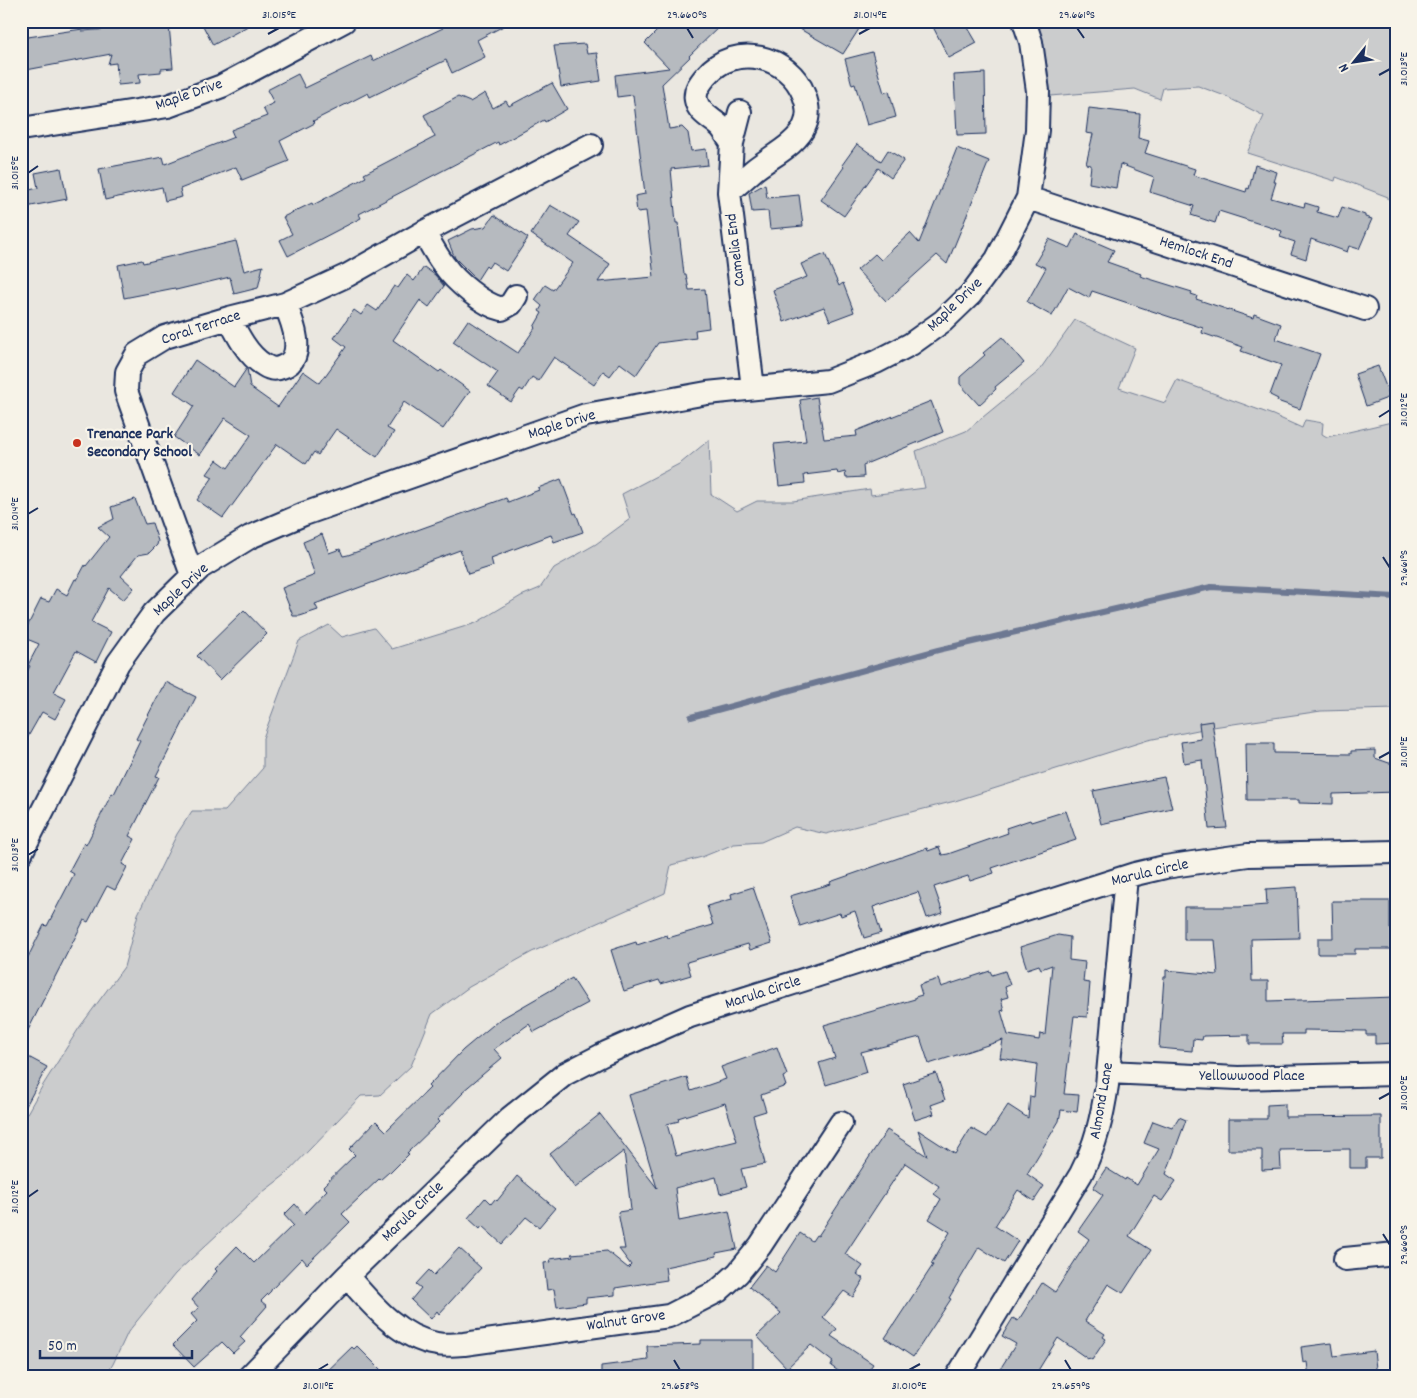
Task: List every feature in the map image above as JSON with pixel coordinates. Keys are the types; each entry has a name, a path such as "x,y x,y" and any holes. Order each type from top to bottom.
{"street":[{"name":"Maple Drive","path":"21,129 168,106 222,86 344,21"},
{"name":"Maple Drive","path":"21,853 118,663 154,614 192,575 201,567 250,537 304,514 586,415 707,393 828,381 876,362 910,344 943,321 971,294 997,259 1028,198 1037,130 1038,91 1032,42 1024,21"},
{"path":"729,192 756,169 783,150 800,134 805,125 808,109 801,87 792,75 776,62 760,58 738,58 720,64 710,71 696,91 698,105 703,112 723,129 732,143"},
{"name":"Camelia End","path":"740,112 732,143 729,192 752,388"},
{"name":"Coral Terrace","path":"192,575 132,413 126,391 127,372 137,354 165,337 285,304 348,274 591,145"},
{"name":"Hemlock End","path":"1028,198 1365,309"},
{"path":"424,232 453,276 488,304 502,309 511,304 516,296"},
{"path":"229,318 235,330 256,359 272,369 280,368 287,366 296,350 294,326 285,304"},
{"name":"Marula Circle","path":"249,1377 347,1276 510,1118 558,1079 606,1053 690,1016 1126,877 1165,868 1248,855 1396,852"},
{"name":"Almond Lane","path":"957,1377 1082,1174 1093,1151 1102,1116 1108,1072 1126,877"},
{"name":"Yellowwood Place","path":"1108,1072 1238,1078 1396,1074"},
{"name":"Walnut Grove","path":"347,1276 368,1301 394,1324 417,1339 439,1345 464,1344 668,1316 718,1291 738,1274 760,1246 841,1123"},
{"path":"1345,1259 1396,1254"}],"shaded area":[{"path":"1035,21 1396,21 1396,202 1388,199 1388,197 1336,177 1335,181 1247,153 1264,116 1225,96 1198,86 1163,88 1160,99 1135,89 1050,96 1047,67"},
{"path":"1075,320 1135,348 1119,388 1165,403 1177,380 1273,415 1302,428 1305,420 1323,423 1322,434 1327,437 1396,421 1396,709 1321,711 1213,727 1148,740 955,801 826,834 795,827 761,842 734,844 702,857 671,865 665,893 532,952 469,987 432,1014 411,1066 380,1095 361,1096 285,1175 263,1192 175,1274 128,1332 105,1377 21,1377 21,1124 79,1028 124,967 138,914 177,834 192,811 225,811 263,768 263,738 299,641 329,625 342,637 374,628 392,649 476,623 521,596 540,588 554,568 596,544 630,519 622,494 681,463 709,440 711,494 737,511 757,501 793,501 870,489 871,495 925,488 916,451 966,431 1038,372"}],"building":[{"path":"111,21 162,21 162,26 169,25 173,68 161,69 161,72 139,74 140,83 118,85 116,63 108,64 111,54 21,71 21,38 82,29 82,31 111,29"},
{"path":"257,21 213,45 201,22"},
{"path":"440,21 513,21 477,40 485,57 452,73 446,60 370,97 368,93 313,121 315,123 280,141 289,161 242,180 236,167 180,189 182,197 165,201 162,187 105,200 99,169 163,157 165,164 234,137 231,130 267,116 263,108 274,103 267,90 298,74 305,88 371,56 373,61 443,28"},
{"path":"667,21 725,21 662,84 669,129 682,127 688,133 691,151 706,149 708,165 671,169 676,223 678,223 684,274 686,274 689,290 705,289 709,328 695,330 696,338 658,343 636,375 620,363 610,376 603,371 594,385 554,357 538,381 532,377 523,391 520,389 511,402 488,386 498,372 453,342 468,320 518,353 535,328 542,313 539,311 542,306 535,300 545,285 553,290 573,263 531,234 550,205 579,222 569,236 610,264 598,282 654,277 646,211 637,212 635,196 645,194 633,95 617,97 615,75 669,68 645,43"},
{"path":"786,21 846,21 859,29 843,54"},
{"path":"930,21 964,21 977,43 949,58"},
{"path":"585,44 587,54 597,53 601,81 561,87 554,46"},
{"path":"872,52 884,93 889,91 896,117 867,125 855,84 852,85 845,59"},
{"path":"985,73 986,134 957,135 954,75"},
{"path":"552,83 567,109 545,122 544,120 499,145 498,142 359,214 361,218 288,256 280,240 292,234 283,217 312,203 313,205 366,177 364,174 435,137 424,115 458,97 470,102 485,93 493,108 506,101 509,106"},
{"path":"1089,108 1140,114 1138,138 1149,141 1145,153 1195,169 1193,175 1246,192 1247,188 1249,189 1255,165 1277,172 1271,198 1304,207 1305,203 1318,207 1317,212 1338,218 1342,207 1365,215 1365,217 1372,219 1359,249 1349,246 1347,252 1311,239 1306,259 1291,254 1295,242 1280,237 1282,231 1219,211 1215,223 1191,215 1194,206 1150,192 1154,177 1120,164 1116,188 1089,183 1091,165 1086,164 1093,134 1086,133"},
{"path":"857,144 881,161 888,150 904,160 891,178 878,168 844,216 821,200 844,167 842,165"},
{"path":"957,148 989,161 947,264 937,255 886,301 857,270 875,254 881,260 910,233 919,243"},
{"path":"61,168 67,199 21,208 21,192 38,188 35,173"},
{"path":"765,184 767,198 799,195 803,226 770,229 768,211 752,212 749,193"},
{"path":"494,215 528,238 506,271 492,262 488,268 486,266 477,280 455,258 448,241 472,229 485,227"},
{"path":"1077,234 1114,250 1107,262 1141,274 1140,276 1192,292 1191,294 1197,296 1196,299 1253,318 1254,314 1281,324 1276,339 1320,354 1300,409 1277,401 1278,399 1270,395 1281,365 1241,351 1243,347 1202,333 1203,328 1092,291 1089,298 1068,287 1052,316 1027,302 1046,268 1035,263 1049,239 1070,248"},
{"path":"236,241 244,271 263,266 258,288 234,294 230,277 176,290 175,288 124,298 118,265 142,260 143,263"},
{"path":"825,254 839,286 843,283 854,312 830,321 824,307 784,322 773,290 807,277 801,264"},
{"path":"424,267 435,275 444,286 429,307 420,300 393,340 470,391 443,429 404,402 387,428 394,432 377,457 336,429 318,455 314,452 306,464 277,444 223,518 197,500 213,477 207,474 217,460 228,468 251,435 225,418 200,455 174,437 194,406 174,392 195,360 234,387 247,368 250,387 278,407 303,371 320,383 346,347 334,338 354,310 361,315 368,305 377,311 394,286 398,288 407,275 414,281"},
{"path":"1002,337 1024,363 995,387 996,389 979,405 960,384 960,377 985,355 983,353"},
{"path":"1378,366 1390,397 1366,406 1355,374"},
{"path":"817,397 824,439 857,436 856,431 931,401 943,432 863,465 864,477 846,478 845,472 838,474 837,471 804,475 805,483 779,486 774,444 806,441 800,400"},
{"path":"561,479 583,532 554,542 551,535 491,558 493,566 468,574 460,550 315,604 318,610 300,616 293,616 282,588 315,575 303,542 322,534 329,553 340,549 343,556 348,555 506,498 508,502"},
{"path":"135,499 145,524 152,523 158,541 157,545 149,553 138,555 121,576 134,588 123,600 109,588 91,622 111,632 96,662 76,651 54,693 66,699 55,719 42,712 21,749 21,684 39,644 22,637 41,599 49,602 56,589 67,595 85,565 109,537 98,527 114,519 111,507"},
{"path":"244,610 267,634 220,680 197,656"},
{"path":"166,682 196,697 156,776 159,777 129,836 135,839 122,864 127,867 115,890 107,886 88,922 84,920 21,1044 21,954 28,957 44,925 47,926 74,874 69,871 84,843 86,845 112,793 114,794 140,741 136,739"},
{"path":"1212,721 1227,828 1209,829 1202,760 1184,763 1181,742 1201,739 1199,723"},
{"path":"1246,743 1274,743 1274,753 1351,754 1351,751 1375,750 1375,758 1389,763 1396,763 1396,792 1333,794 1333,804 1299,803 1299,800 1247,800"},
{"path":"1164,777 1172,808 1101,824 1093,791"},
{"path":"1066,811 1076,840 992,868 994,873 970,881 968,876 934,887 943,913 927,918 918,892 873,907 881,933 864,938 855,911 841,916 840,913 800,926 790,896 831,884 830,882 927,848 928,851 939,847 942,855 948,854 1008,833 1006,828"},
{"path":"753,887 772,943 750,950 748,944 687,962 691,975 661,984 659,980 624,991 611,950 636,942 637,945 667,935 668,938 713,925 707,906 732,899 731,894"},
{"path":"1297,887 1299,938 1251,939 1252,981 1268,981 1268,1001 1396,997 1396,1043 1375,1044 1375,1035 1366,1035 1366,1031 1304,1030 1304,1034 1282,1034 1283,1044 1249,1044 1249,1035 1203,1036 1202,1040 1193,1039 1192,1051 1159,1048 1166,970 1218,975 1215,940 1184,940 1184,907 1267,905 1266,889"},
{"path":"1332,901 1390,901 1390,929 1396,930 1396,949 1355,949 1355,954 1318,954 1318,938 1333,938"},
{"path":"1058,935 1070,937 1069,960 1085,962 1083,982 1090,983 1087,1017 1074,1016 1064,1094 1079,1095 1077,1112 1061,1110 1059,1121 1027,1174 1044,1186 1034,1201 1018,1190 995,1226 1018,1241 1004,1263 979,1247 949,1298 951,1299 913,1357 885,1338 933,1265 931,1264 950,1232 929,1219 941,1199 934,1194 939,1186 905,1163 845,1254 863,1266 857,1274 864,1279 853,1297 844,1291 823,1317 837,1329 831,1336 873,1364 864,1377 847,1377 831,1366 833,1362 811,1345 787,1368 757,1336 781,1313 749,1287 766,1265 775,1272 800,1233 812,1241 816,1235 818,1236 887,1130 927,1156 918,1130 955,1154 971,1128 987,1137 1008,1105 1028,1118 1030,1096 1034,1097 1037,1064 1000,1058 1003,1040 929,1064 920,1037 861,1052 867,1072 826,1085 819,1063 835,1058 824,1025 915,999 915,997 922,995 919,985 938,979 941,987 990,971 992,975 1005,971 1010,985 1005,987 1008,997 1001,999 1004,1010 1001,1011 1008,1035 1039,1040 1040,1034 1045,1035 1052,965 1041,969 1039,965 1027,969 1020,947"},
{"path":"572,978 588,1003 534,1032 529,1024 494,1049 502,1058 462,1092 437,1120 439,1122 407,1153 409,1154 390,1173 379,1179 342,1214 350,1222 307,1264 302,1258 261,1301 267,1306 240,1337 245,1342 233,1353 222,1342 194,1367 173,1345 197,1321 191,1314 199,1308 192,1300 217,1271 215,1269 237,1246 254,1263 293,1225 284,1215 295,1204 304,1214 327,1190 323,1186 355,1155 349,1149 376,1121 386,1131 430,1088 428,1086 463,1050 499,1020"},
{"path":"777,1047 787,1075 783,1077 786,1086 761,1095 766,1111 753,1115 765,1164 741,1169 746,1187 720,1194 716,1177 675,1188 679,1221 729,1211 737,1249 716,1253 717,1256 665,1267 667,1280 615,1288 615,1295 586,1298 586,1303 557,1307 554,1289 547,1290 544,1263 551,1262 550,1259 573,1256 571,1254 607,1251 628,1268 631,1265 619,1249 625,1249 618,1212 631,1210 624,1151 575,1188 550,1154 600,1114 657,1188 629,1095 687,1077 691,1091 726,1079 721,1067","holes":["725,1103 737,1141 676,1156 667,1124 679,1121 678,1118"]},
{"path":"21,1053 47,1067 21,1115"},
{"path":"936,1073 945,1100 931,1105 934,1114 915,1120 903,1084"},
{"path":"1285,1104 1285,1117 1381,1116 1381,1158 1366,1158 1366,1168 1350,1168 1350,1149 1280,1150 1281,1169 1262,1170 1262,1150 1228,1150 1228,1119 1267,1119 1267,1105"},
{"path":"1179,1117 1186,1120 1166,1174 1176,1181 1162,1201 1154,1196 1129,1236 1151,1250 1123,1293 1108,1284 1085,1321 1105,1334 1103,1337 1106,1339 1092,1360 1058,1338 1034,1377 995,1377 1016,1344 1002,1336 1013,1318 1018,1321 1042,1283 1055,1292 1089,1239 1078,1231 1103,1195 1093,1188 1106,1168 1137,1185 1159,1149 1144,1143 1153,1121 1172,1128"},
{"path":"517,1176 555,1208 539,1227 526,1217 502,1244 482,1226 480,1229 468,1218 485,1198 491,1204 495,1199 497,1201"},
{"path":"459,1248 481,1268 439,1314 437,1311 431,1319 411,1300 421,1288 416,1284 429,1270 434,1275"},
{"path":"701,1340 753,1340 753,1377 601,1377 601,1366 648,1360 647,1346 701,1344"},
{"path":"1332,1343 1334,1356 1374,1351 1377,1377 1309,1377 1307,1362 1303,1363 1301,1347"},
{"path":"357,1346 388,1377 321,1377 352,1347 354,1349"}],"waterway":[{"path":"691,717 938,650 1211,587 1396,597"}],"place":[{"name":"Trenance Park Secondary School","path":"77,443"}]}
